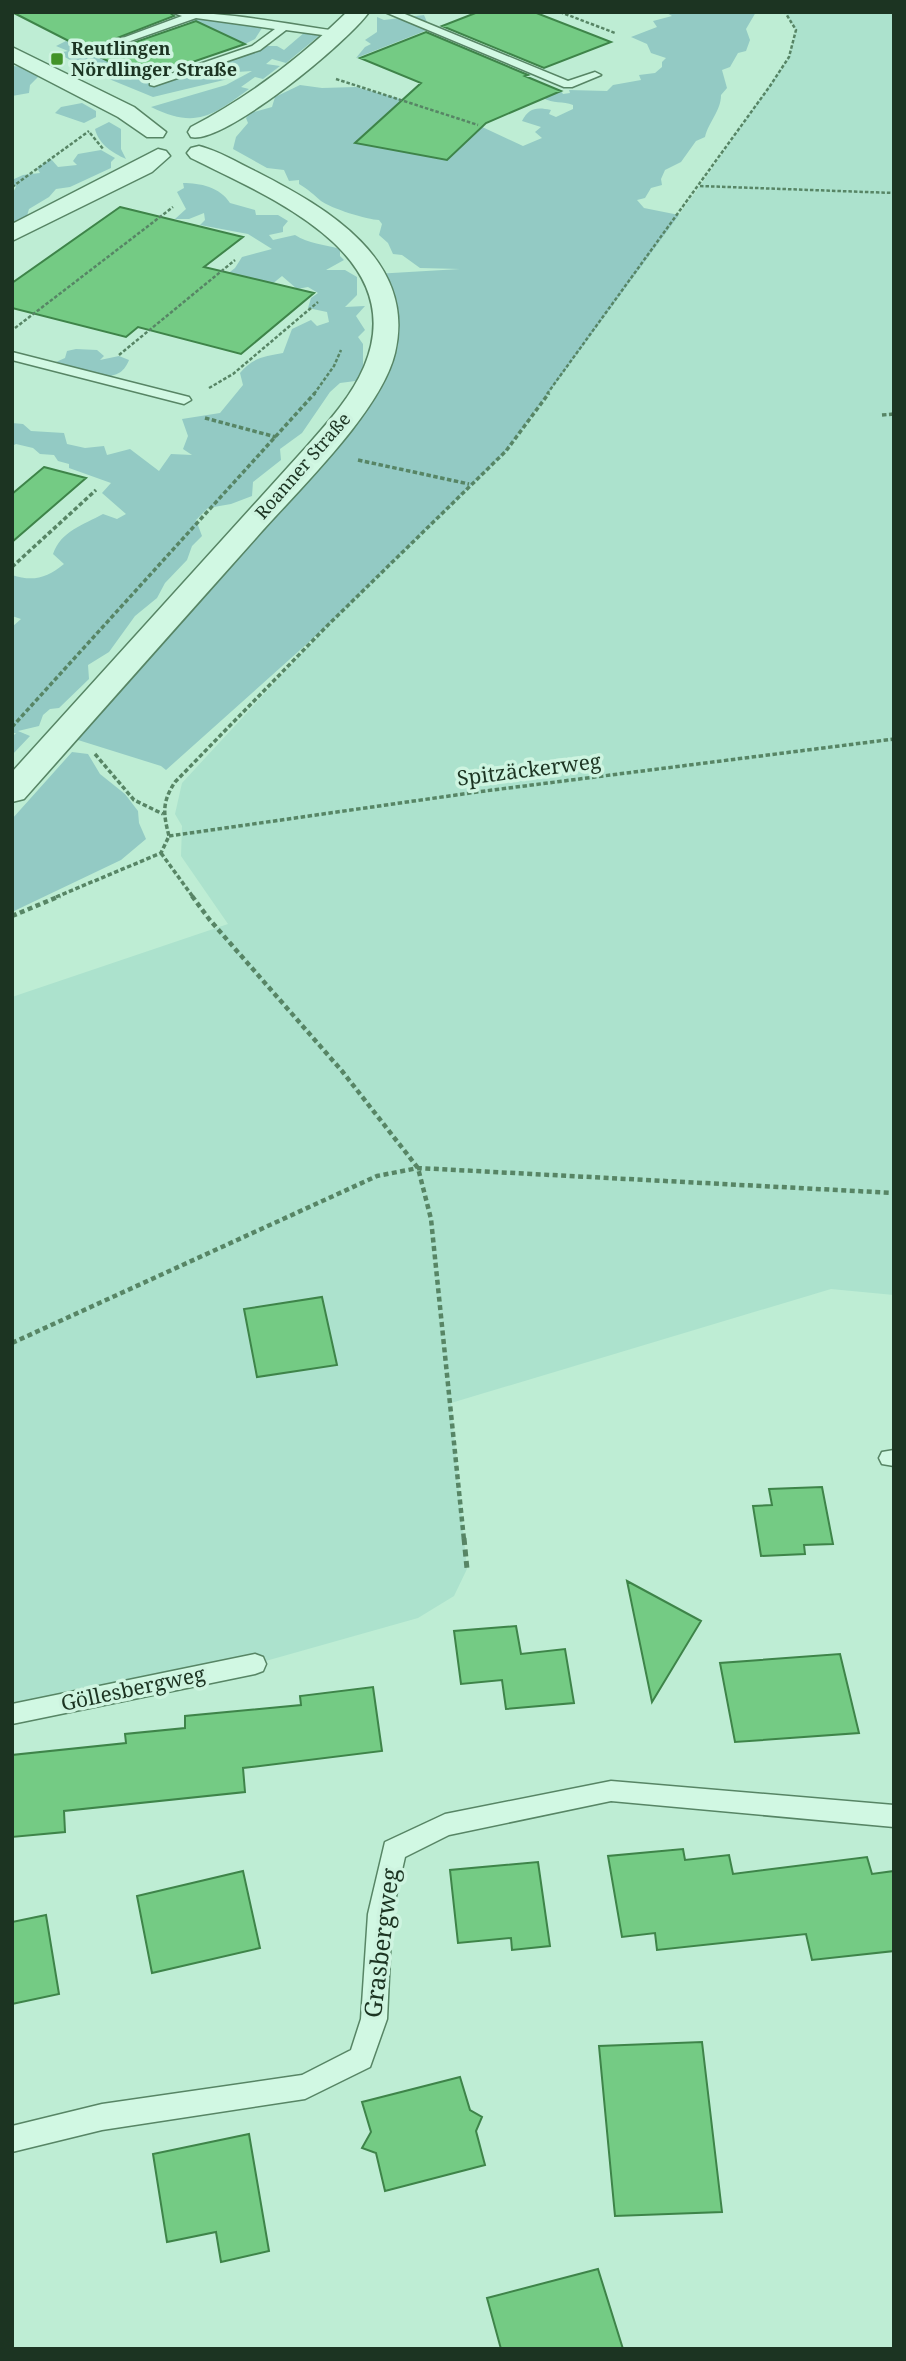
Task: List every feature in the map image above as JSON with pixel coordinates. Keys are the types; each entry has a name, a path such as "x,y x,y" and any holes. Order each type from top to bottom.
{"street":[{"path":"199,142 179,128 155,132 142,140 141,145 143,149 158,156 180,157 337,34 359,12"},
{"path":"12,53 126,112 155,132"},
{"name":"Roanner Straße","path":"12,792 318,451 344,419 374,373 382,354 387,315 384,293 362,256 331,226 199,142"},
{"path":"12,234 144,167 158,156"}],"lane":[{"path":"176,12 337,34"},
{"path":"390,12 568,85 595,75"},
{"path":"98,49 193,16"},
{"path":"154,83 256,48 285,26"},
{"path":"12,356 184,400"},
{"name":"Göllesbergweg","path":"12,1714 254,1664"},
{"name":"Grasbergweg","path":"12,2139 102,2117 305,2087 361,2058 374,2020 380,1914 394,1850 445,1825 611,1791 894,1816"}],"path":[{"path":"560,12 615,33"},
{"path":"12,916 161,853 169,836 163,814 164,799 175,782 506,450 700,186 789,57 796,30 785,12"},
{"path":"333,78 478,125"},
{"path":"700,186 894,193"},
{"path":"12,330 173,207"},
{"path":"92,377 234,260"},
{"path":"276,437 173,410 184,400 233,374 318,302"},
{"path":"12,727 316,392 334,366 342,348"},
{"path":"882,415 894,414"},
{"path":"318,451 470,484"},
{"path":"12,567 96,490"},
{"path":"62,735 98,755 134,800 163,814"},
{"name":"Spitzäckerweg","path":"169,836 477,792 894,739"},
{"path":"161,853 209,919 342,1071 418,1168 430,1219 467,1569"},
{"path":"12,1343 377,1176 418,1168 894,1193"}],"green space":[{"path":"785,12 894,12 894,1295 831,1289 451,1403 467,1569 454,1596 418,1618 255,1664 12,1714 12,997 228,924 181,856 182,826 175,814 182,783 328,625 506,450 700,186 789,57 796,30"}],"shaded area":[{"path":"665,12 756,12 746,29 750,40 746,51 738,53 730,67 722,70 727,88 721,95 705,137 696,141 681,162 665,170 661,179 662,185 651,188 645,198 637,200 644,208 679,215 506,451 328,625 166,770 161,766 62,735 374,373 375,274 460,269 420,268 402,255 393,254 388,243 379,235 382,224 379,220 358,216 326,204 299,184 299,180 289,181 284,170 267,168 233,149 236,137 248,123 246,118 250,113 272,107 275,97 300,85 322,88 356,87 415,103 478,125 523,146 542,138 535,132 541,127 522,121 527,113 537,109 551,110 549,114 556,117 573,109 573,105 543,98 561,91 563,94 570,93 569,90 607,91 613,85 641,80 639,75 655,73 662,67 666,58 651,53 647,44 631,37 657,27 653,21 672,16"},
{"path":"424,15 430,29 356,58 371,44 365,40 377,32 377,17 384,20"},
{"path":"195,18 246,23 262,28 255,39 245,44 216,30 189,23"},
{"path":"305,32 320,35 286,63 272,59 266,64 280,66 263,79 255,77 241,87 249,89 214,112 203,116 180,117 151,107 226,85 252,71 237,72 224,80 153,97 109,79 128,72 154,80 178,78 228,63 257,52 264,46 277,46 284,50"},
{"path":"66,41 82,48 91,48 90,52 104,52 119,65 97,68 73,61 58,53 68,51 56,46"},
{"path":"12,66 28,67 40,75 30,85 29,93 12,96"},
{"path":"82,103 96,111 96,117 84,123 55,113 61,107"},
{"path":"109,122 121,129 121,149 126,159 107,148 97,135 95,129"},
{"path":"101,150 115,158 111,162 111,168 70,187 56,189 49,197 29,209 26,219 12,224 12,194 16,187 12,180 23,175 40,173 37,168 51,159 58,167 77,165 73,161 78,154"},
{"path":"183,183 203,185 215,190 230,203 255,210 256,215 278,215 288,221 283,232 269,235 273,240 295,235 340,249 340,256 344,260 326,270 345,270 357,277 357,295 345,307 365,306 356,316 365,330 358,337 363,344 363,380 340,383 330,392 302,433 280,449 281,460 253,482 252,496 231,504 208,508 196,520 202,536 192,546 187,560 165,583 157,598 135,616 109,652 88,665 89,679 59,708 50,709 43,715 39,726 18,731 30,736 12,755 12,737 16,733 12,733 12,627 21,619 12,616 12,575 33,578 52,573 64,564 53,554 67,534 103,514 117,519 126,514 102,493 111,483 69,468 69,464 58,461 54,455 40,454 33,448 16,444 12,446 12,423 23,424 31,431 64,433 67,444 85,448 104,446 107,455 130,449 159,471 171,454 192,455 183,449 188,436 182,419 220,413 243,385 240,373 249,364 283,353 292,329 311,320 317,326 329,322 327,312 308,308 311,298 318,293 308,287 297,289 282,276 271,285 221,279 235,268 242,257 272,249 248,234 200,225 205,220 204,213 189,219 175,219 186,209 177,192 184,188"},
{"path":"97,350 104,356 100,360 119,356 129,360 121,372 115,375 107,377 96,372 68,376 56,362 65,358 67,351"},
{"path":"72,752 88,754 100,774 125,794 138,811 139,823 146,839 121,860 12,912 12,819"}],"building":[{"path":"12,12 169,12 174,16 91,48 92,52 101,54 196,21 245,44 143,79"},
{"path":"478,12 534,12 611,42 544,68 442,26"},
{"path":"426,32 561,91 486,123 447,160 355,143 421,83 360,58"},
{"path":"120,207 243,237 204,267 314,293 241,354 138,327 126,337 12,308 12,283"},
{"path":"44,467 86,478 12,542 12,494"},
{"path":"322,1297 337,1365 257,1377 244,1309"},
{"path":"822,1487 833,1544 804,1545 805,1554 761,1556 753,1506 772,1505 769,1489"},
{"path":"627,1581 701,1621 652,1702"},
{"path":"516,1626 521,1654 565,1649 574,1703 506,1709 502,1680 461,1684 454,1631"},
{"path":"840,1654 859,1733 735,1742 720,1663"},
{"path":"373,1687 382,1751 243,1768 245,1792 64,1811 65,1832 12,1837 12,1755 126,1743 125,1734 185,1728 185,1716 301,1705 300,1696"},
{"path":"683,1849 685,1860 729,1855 733,1874 867,1857 872,1874 894,1871 894,1951 812,1960 806,1934 657,1950 655,1933 622,1937 608,1856"},
{"path":"538,1862 550,1946 512,1950 511,1938 458,1943 450,1870"},
{"path":"243,1871 260,1948 152,1973 137,1896"},
{"path":"46,1915 59,1994 12,2004 12,1922"},
{"path":"702,2042 722,2212 615,2216 599,2046"},
{"path":"460,2077 470,2110 482,2117 476,2131 485,2165 385,2191 376,2153 362,2148 371,2132 362,2102"},
{"path":"249,2134 269,2251 221,2262 216,2232 167,2242 153,2154"},
{"path":"598,2269 623,2349 501,2349 487,2298"}],"place":[{"name":"Reutlingen Nördlinger Straße","path":"57,59"}]}
